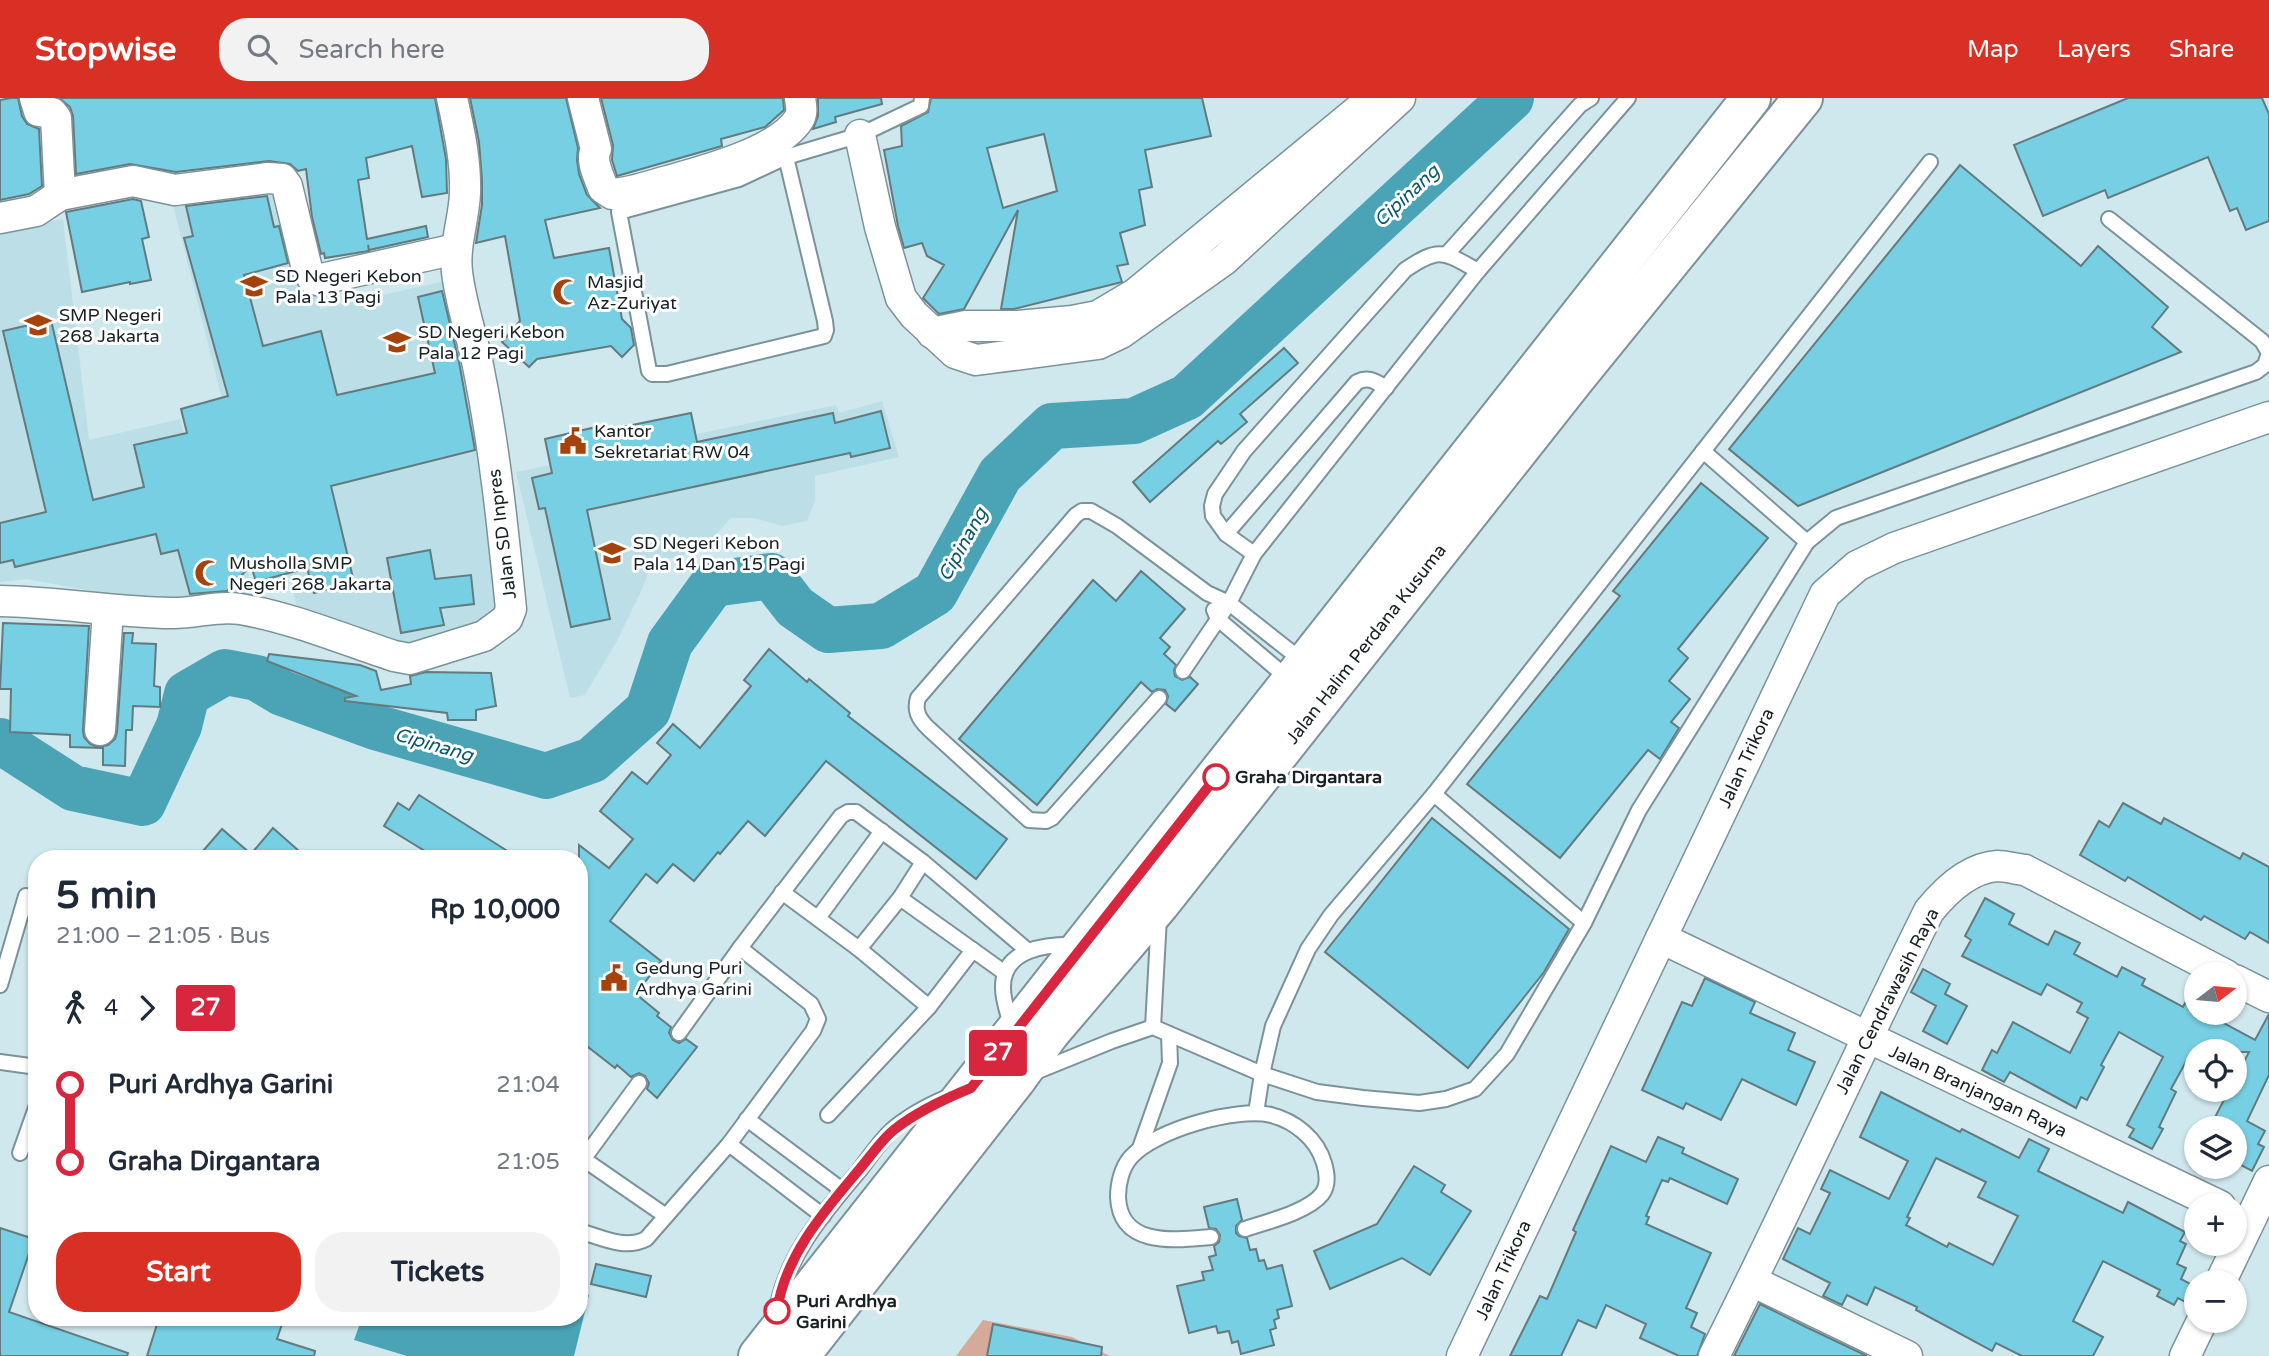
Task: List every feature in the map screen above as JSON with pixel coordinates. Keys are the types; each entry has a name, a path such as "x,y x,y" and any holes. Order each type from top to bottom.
{"street":[{"path":"35,98 39,111 52,113 56,118 60,195"},
{"name":"Jalan SD Inpres","path":"0,601 72,604 108,610 174,614 236,608 410,659 484,636 507,619 511,609 500,502 479,370 460,295 456,249 465,195 464,153 452,98"},
{"path":"583,98 596,149 593,155 595,166 603,188 612,194 685,176 751,153 782,135 796,123 802,113 800,98"},
{"path":"932,333 966,326 1018,326 1098,316 1135,294 1373,98"},
{"path":"860,135 880,227 901,298 914,315 955,353 976,360 1098,344 1121,333 1224,260 1400,98"},
{"name":"Jalan Halim Perdana Kusuma","path":"777,1350 971,1088 1751,98"},
{"name":"Jalan Halim Perdana Kusuma","path":"777,1350 1016,1080 1050,1033 1160,904 1575,379 1803,98"},
{"path":"0,218 36,211 60,195 133,181 175,190 282,179 288,186 309,275 317,280 456,249"},
{"name":"Jalan Trikora","path":"1462,1356 1825,594 1857,566 1894,548 2269,417"},
{"path":"100,730 108,610"},
{"name":"Jalan Cendrawasih Raya","path":"1714,1356 1929,911 1944,893 1980,870 1997,866 2025,870 2201,962"},
{"name":"Jalan Branjangan Raya","path":"1661,938 2193,1193"},
{"path":"2247,985 2269,997"},
{"path":"2226,1270 2269,1181"},
{"path":"1752,1281 1907,1356"},
{"path":"2185,1356 2196,1333"}],"lane":[{"path":"786,157 825,321 824,336 667,374 652,374 649,371 619,212 739,179 786,157 860,135 910,113 921,106 922,98"},
{"path":"1447,254 1580,105 1591,98"},
{"path":"1182,671 1229,603 1254,554 1478,271 1628,98"},
{"path":"1256,1113 1273,1027 1308,949 1331,915 1434,794 1930,162"},
{"path":"1016,1080 1153,1027 1262,1073 1317,1092 1419,1103 1446,1099 1475,1089 1507,1054 1584,923 1639,810 1807,542 1836,518 2256,372 2265,365 2269,353 2262,341 2109,219"},
{"path":"1254,554 1226,534 1213,516 1212,506 1214,494 1244,451 1405,270 1425,257 1447,254 1478,271"},
{"path":"1226,534 1357,382 1371,379 1386,388"},
{"path":"1703,451 1807,542"},
{"path":"1159,698 1052,818 1038,821 1029,820 928,728 918,717 916,705 918,698 944,667 1076,515 1091,511 1117,526 1207,593 1229,603 1298,672"},
{"path":"1207,593 1218,619 1298,672"},
{"path":"1434,794 1584,923"},
{"path":"679,1033 782,892 841,816 848,812 856,812 923,862 1027,950"},
{"path":"818,918 882,831"},
{"path":"859,949 900,898 923,862"},
{"path":"782,892 859,949 929,1007"},
{"path":"0,985 26,896"},
{"path":"900,898 1005,973"},
{"path":"1153,1027 1160,904"},
{"path":"1014,1033 1003,988 1005,973 1014,960 1027,950 1044,946 1083,945"},
{"path":"588,1234 618,1242 639,1242 646,1239 729,1144 813,1031 818,1019 811,1004 740,948"},
{"path":"828,1115 929,1007 973,950"},
{"path":"1140,1148 1170,1063 1169,1034"},
{"path":"0,1062 28,1066"},
{"path":"588,1151 639,1083"},
{"path":"777,1350 779,1293 784,1279 792,1260 842,1190 891,1131 939,1101 971,1088"},
{"path":"1211,1237 1157,1238 1139,1235 1119,1208 1118,1194 1129,1158 1165,1132 1188,1125 1256,1113 1271,1115 1303,1131 1321,1155 1327,1176 1322,1194 1313,1201 1297,1210 1245,1229"},
{"path":"747,1119 842,1190"},
{"path":"20,1153 28,1130"},
{"path":"729,1144 823,1216"},
{"path":"588,1165 666,1216"}],"shaded area":[{"path":"284,184 320,309 449,280 498,468 523,626 414,653 300,618 258,458 222,399 170,193"},
{"name":"SMP Negeri 268 Jakarta","path":"63,219 89,440 180,419 199,490 223,485 256,604 135,599 27,579 0,582 0,231"},
{"name":"SD Negeri Kebon Pala 14 Dan 15 Pagi","path":"882,401 899,457 815,476 815,501 807,521 782,526 754,518 731,518 703,549 673,558 653,559 617,641 585,695 570,698 516,472 836,405 839,413"},
{"path":"983,1320 1072,1337 1110,1356 956,1356"}],"water":[{"path":"359,1326 581,1326 574,1356 407,1356 354,1340"}],"building":[{"path":"18,98 22,116 27,124 39,129 42,186 29,194 0,200 0,100"},
{"path":"59,98 435,98 446,159 447,193 422,197 412,146 366,158 369,178 358,180 367,239 426,226 428,237 369,250 368,245 369,251 325,258 324,253 321,254 312,217 306,169 298,171 290,164 269,161 176,172 130,164 76,174 73,116 70,107"},
{"path":"470,98 566,98 578,148 579,174 587,195 600,208 545,220 554,258 609,248 622,319 631,328 634,345 622,357 611,346 537,359 529,367 502,342 520,321 505,236 476,243 482,205 482,180 479,142"},
{"path":"601,98 783,98 784,110 765,127 721,139 722,146 617,176 612,160 613,145"},
{"path":"818,98 881,98 882,104 835,117 836,122 813,129 818,116"},
{"path":"931,98 1202,98 1211,136 1145,150 1152,187 1139,190 1145,225 1120,233 1128,264 1117,266 1122,282 1014,309 1001,309 1018,210 964,309 939,314 923,298 944,265 927,256 922,243 904,248 884,150 902,146 901,126 928,112","holes":["1044,134 1057,191 1003,208 987,148"]},
{"path":"2128,98 2262,98 2269,114 2269,221 2246,230 2237,208 2230,211 2208,157 2108,198 2105,190 2043,216 2014,145"},
{"path":"1960,165 2081,266 2098,246 2168,307 2152,327 2181,352 1798,506 1729,449"},
{"path":"267,196 274,227 279,226 288,263 244,275 263,346 321,331 337,395 435,373 418,297 442,291 459,362 475,450 331,486 354,582 314,593 307,568 256,582 251,565 227,591 190,594 178,550 161,554 156,534 15,567 13,560 0,563 0,523 46,512 3,331 51,320 93,500 144,487 134,445 187,433 181,409 228,396 184,238 193,236 186,206"},
{"path":"133,199 141,201 149,237 142,239 151,280 82,292 66,212"},
{"path":"1284,348 1298,363 1240,414 1247,422 1221,444 1218,441 1150,502 1133,482"},
{"path":"881,411 890,448 851,457 850,453 587,510 610,619 571,627 545,508 539,509 532,478 552,473 545,439 596,427 598,432 691,413 697,442 833,413 835,423"},
{"path":"1701,483 1768,538 1678,649 1688,658 1669,681 1690,699 1671,722 1679,728 1660,759 1648,750 1560,858 1467,784 1620,596 1613,591"},
{"path":"430,550 435,579 471,575 474,604 440,608 444,625 401,633 387,558"},
{"path":"1141,571 1185,609 1160,638 1170,647 1164,654 1176,665 1175,676 1182,680 1190,677 1198,684 1175,711 1166,704 1168,696 1165,690 1157,689 1152,692 1141,682 1037,805 959,739 1093,580 1116,601"},
{"path":"3,623 89,626 83,730 84,737 90,744 98,747 108,745 115,739 117,732 124,633 133,633 132,643 156,644 154,686 160,687 160,707 133,706 132,730 126,730 125,766 103,765 103,748 70,747 70,735 10,732 11,689 0,689"},
{"path":"769,649 807,682 809,679 850,713 848,716 1007,839 976,879 826,761 765,836 748,821 694,881 673,864 657,883 646,874 610,921 661,961 636,994 671,1027 669,1033 673,1040 679,1043 686,1039 697,1047 657,1098 647,1089 649,1083 645,1076 639,1073 631,1077 588,1047 588,852 609,868 633,839 600,811 632,772 647,784 671,755 657,743 673,724 700,748 751,686 744,680"},
{"path":"269,654 360,665 376,671 381,690 411,684 410,676 426,672 491,673 496,706 476,710 476,720 448,720 447,713 345,701 345,698 356,696 267,661"},
{"path":"419,795 506,850 423,850 384,826 398,803 409,810"},
{"path":"2123,803 2161,824 2164,818 2240,859 2243,853 2269,867 2269,943 2250,932 2245,939 2204,916 2201,920 2128,877 2125,881 2080,855 2099,821 2109,827"},
{"path":"1432,818 1569,929 1544,972 1468,1068 1325,952"},
{"path":"273,828 298,850 254,850"},
{"path":"222,829 246,850 204,850"},
{"path":"1985,898 2014,914 2009,924 2048,945 2055,931 2080,943 2074,954 2117,977 2122,967 2145,979 2142,985 2183,1007 2184,1005 2184,1026 2229,1026 2255,1040 2269,1014 2269,1075 2247,1121 2247,1116 2216,1116 2223,1102 2247,1102 2247,1039 2184,1039 2184,1065 2171,1089 2176,1092 2159,1127 2163,1129 2152,1149 2129,1137 2134,1129 2127,1125 2163,1057 2119,1032 2101,1065 2104,1067 2087,1100 2081,1097 2076,1108 2010,1072 2004,1082 1982,1070 1992,1050 1997,1053 2013,1022 2070,1053 2088,1018 2077,1012 2082,1003 2047,984 2041,995 1962,956 1971,940 1965,936"},
{"path":"1923,969 1950,984 1945,994 1967,1006 1947,1044 1923,1031 1936,1006 1911,992"},
{"path":"1705,978 1755,1002 1750,1013 1795,1033 1788,1050 1815,1062 1796,1105 1742,1079 1721,1120 1686,1103 1683,1109 1642,1090 1682,1002 1692,1006"},
{"path":"1881,1092 2019,1158 2029,1139 2049,1149 2038,1171 2123,1213 2128,1202 2184,1231 2180,1241 2184,1243 2184,1248 2177,1264 2186,1268 2181,1279 2184,1281 2184,1301 2178,1298 2174,1305 2157,1296 2160,1290 2103,1261 2073,1321 2103,1337 2093,1356 2022,1356 1996,1343 1992,1351 1916,1310 1917,1307 1875,1287 1867,1305 1847,1295 1842,1305 1823,1296 1830,1283 1783,1259 1798,1228 1810,1234 1830,1193 1821,1189 1830,1170 1889,1199 1908,1161 1860,1137","holes":["1936,1158 1986,1182 1978,1197 2018,1216 1993,1265 1949,1243 1947,1247 1906,1225 1910,1218 1907,1217"]},
{"path":"2247,1121 2265,1131 2258,1144 2264,1147 2252,1171 2247,1168"},
{"path":"1658,1137 1684,1148 1682,1153 1738,1179 1727,1204 1670,1178 1668,1182 1662,1180 1646,1216 1649,1217 1646,1224 1711,1253 1686,1308 1697,1313 1691,1327 1705,1334 1697,1356 1679,1356 1640,1338 1646,1324 1606,1305 1596,1328 1578,1320 1561,1356 1510,1356 1540,1296 1547,1299 1576,1232 1573,1230 1611,1146 1646,1162"},
{"path":"1414,1166 1445,1185 1441,1192 1471,1211 1430,1275 1402,1258 1330,1289 1314,1251 1377,1224"},
{"path":"1237,1199 1242,1220 1236,1226 1236,1233 1247,1238 1250,1250 1256,1249 1259,1261 1264,1260 1267,1269 1282,1265 1292,1306 1277,1310 1279,1318 1274,1320 1276,1328 1270,1330 1274,1345 1241,1354 1238,1341 1232,1343 1229,1331 1218,1333 1216,1326 1189,1333 1177,1286 1204,1280 1202,1272 1213,1270 1209,1257 1216,1255 1214,1246 1219,1242 1220,1235 1216,1229 1209,1228 1204,1207"},
{"path":"0,1228 28,1237 28,1257 9,1312 28,1319 28,1326 50,1326 128,1353 127,1356 0,1356"},
{"path":"596,1264 651,1276 646,1297 591,1284"},
{"path":"1760,1304 1806,1327 1867,1356 1734,1356"},
{"path":"993,1324 1102,1347 1101,1356 987,1356"},
{"path":"156,1326 281,1326 277,1339 315,1351 314,1356 147,1356"}],"waterway":[{"name":"Cipinang","path":"0,741 73,788 143,803 179,726 187,694 225,672 257,678 282,693 375,727 546,776 592,760 648,710 670,643 713,584 771,576 795,607 828,630 881,626 935,593 1000,475 1052,426 1134,421 1187,397 1511,98"}],"bus line":[{"name":"27","path":"777,1311 779,1293 792,1260 842,1190 891,1131 939,1101 971,1088 1216,777"}],"place":[{"name":"SD Negeri Kebon Pala 13 Pagi","path":"254,286"},
{"name":"Masjid Az-Zuriyat","path":"566,292"},
{"name":"SMP Negeri 268 Jakarta","path":"38,325"},
{"name":"SD Negeri Kebon Pala 12 Pagi","path":"397,342"},
{"name":"Kantor Sekretariat RW 04","path":"573,441"},
{"name":"SD Negeri Kebon Pala 14 Dan 15 Pagi","path":"612,553"},
{"name":"Musholla SMP Negeri 268 Jakarta","path":"208,573"},
{"name":"Graha Dirgantara","path":"1216,777"},
{"name":"Gedung Puri Ardhya Garini","path":"614,978"},
{"name":"Puri Ardhya Garini","path":"777,1311"}]}
